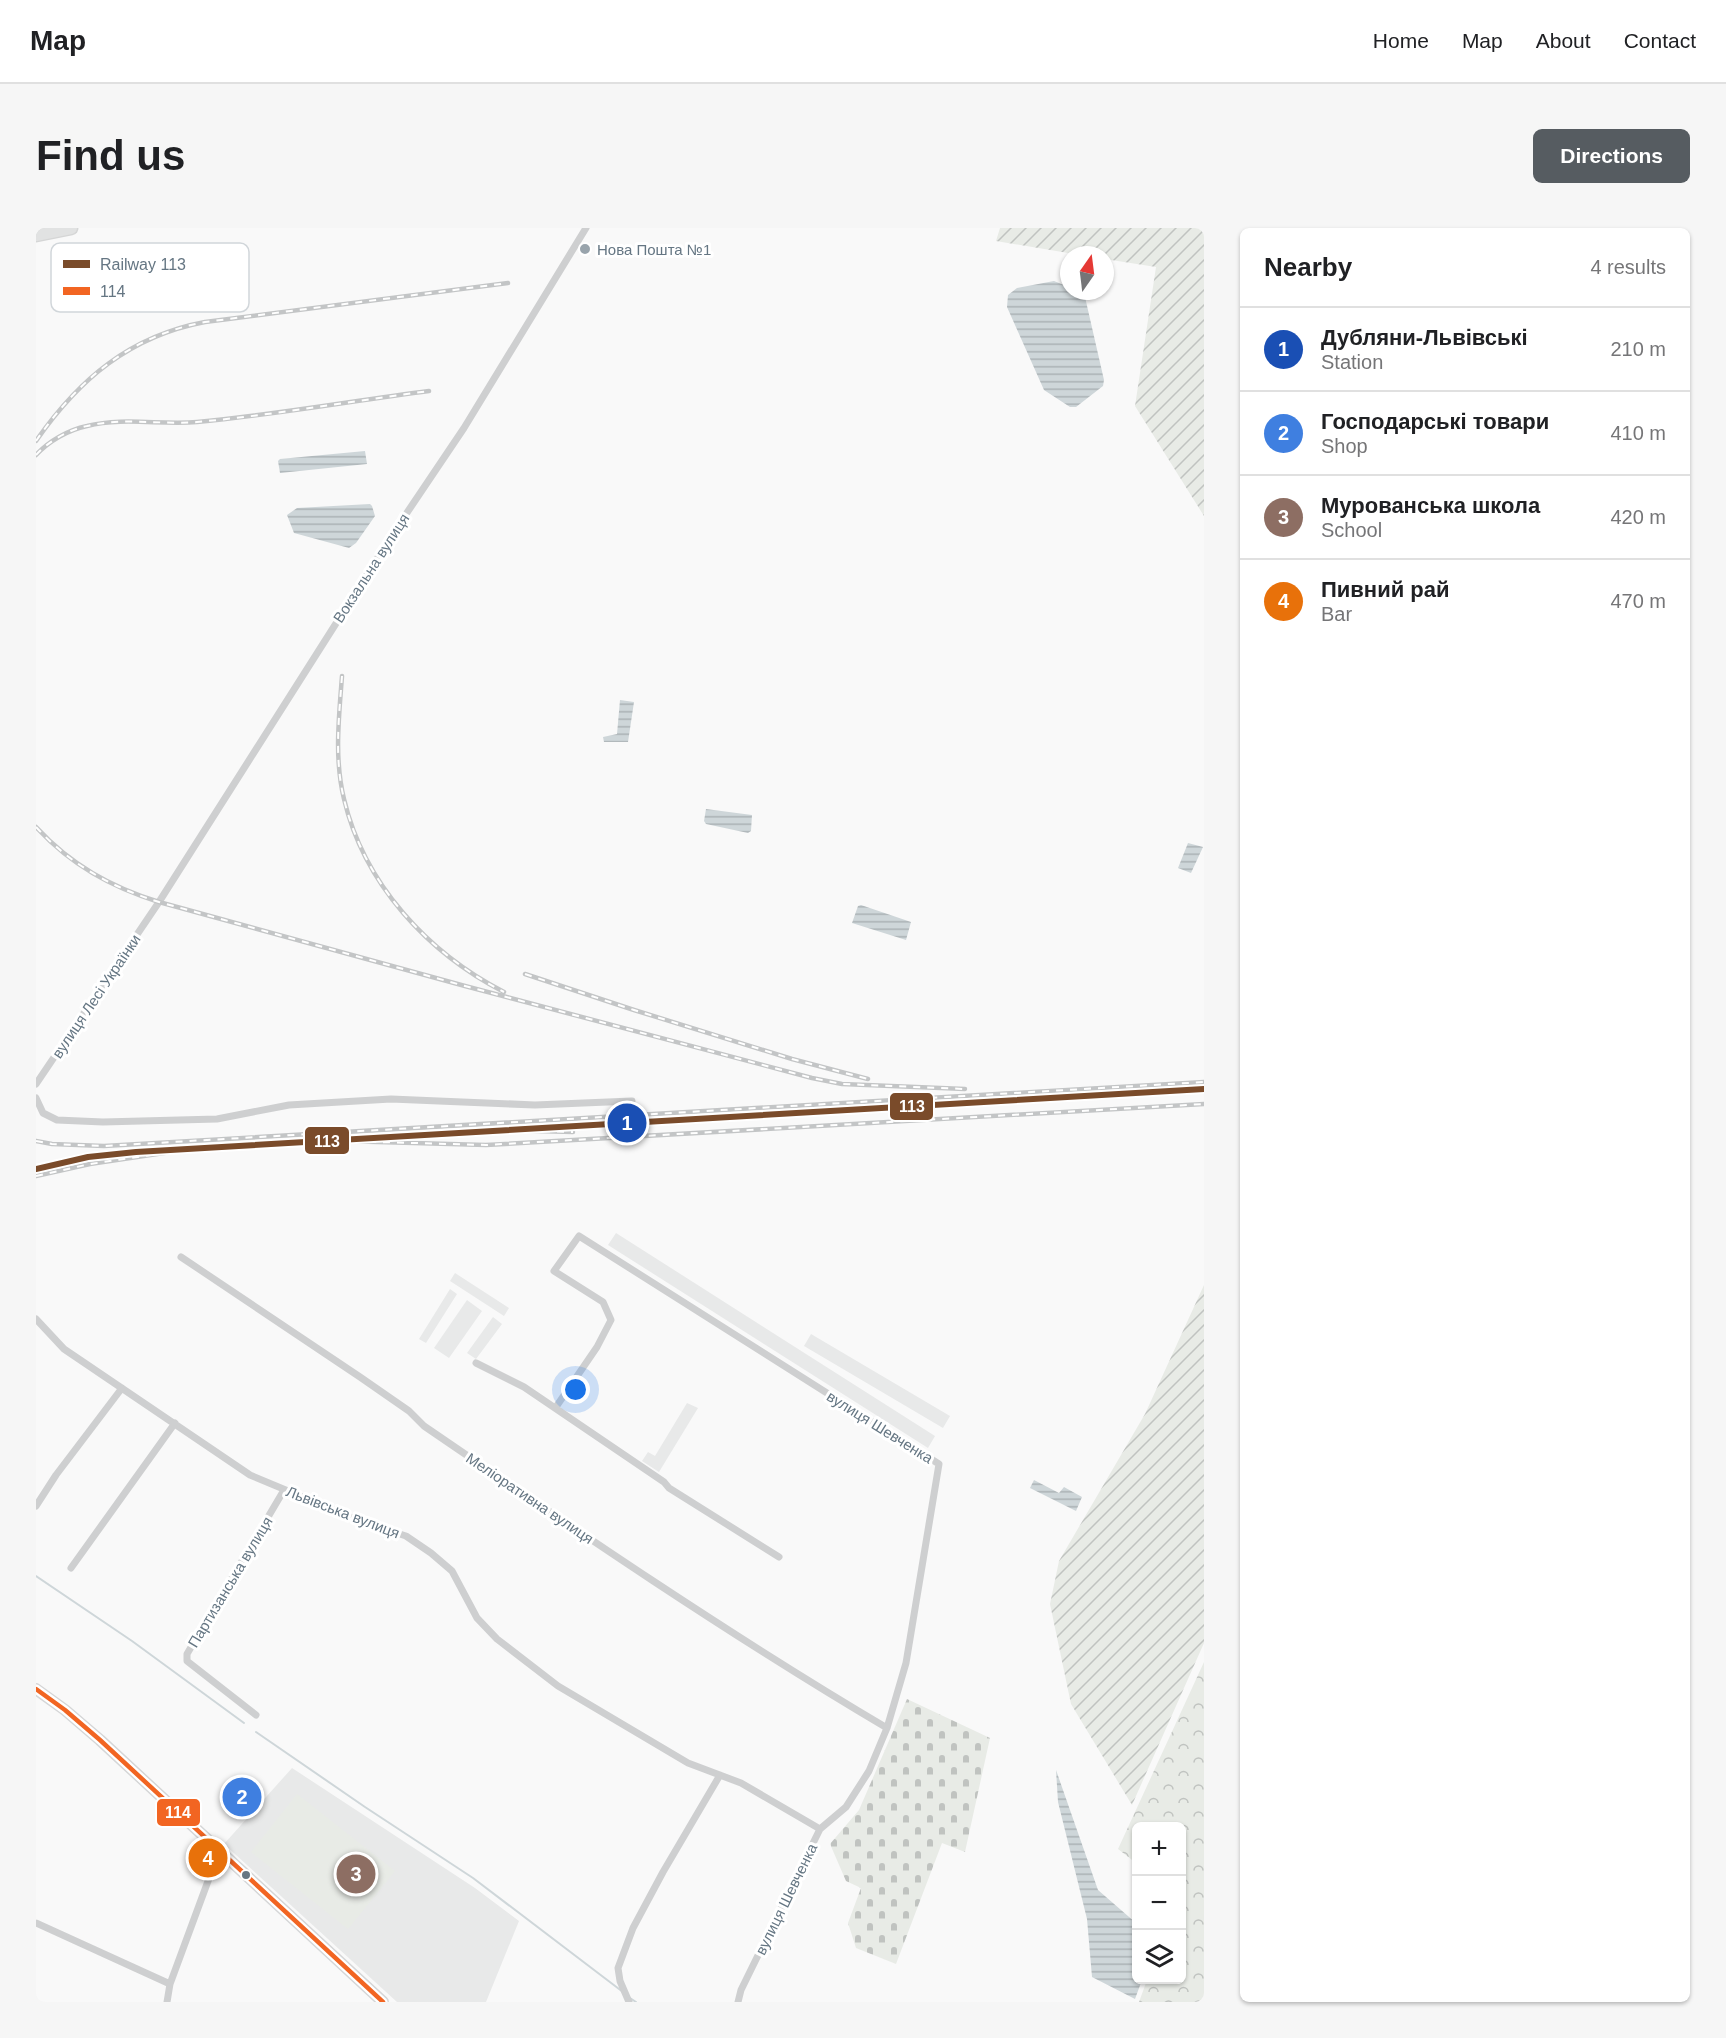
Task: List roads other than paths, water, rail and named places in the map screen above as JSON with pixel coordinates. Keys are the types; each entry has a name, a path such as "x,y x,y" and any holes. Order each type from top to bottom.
{"highway":[{"path":"36,235 71,228"}],"street":[{"name":"Вокзальна вулиця","path":"156,907 377,557 464,428 586,228"},
{"name":"вулиця Лесі Українки","path":"36,1084 156,907"},
{"path":"36,1098 44,1113 57,1120 103,1122 217,1119 289,1105 391,1099 535,1105 632,1101"},
{"name":"вулиця Шевченка","path":"556,1407 597,1347 610,1320 603,1302 554,1271 579,1236 939,1464 906,1663 887,1728 869,1771 846,1807 820,1829 741,1990 738,2002"},
{"name":"Меліоративна вулиця","path":"181,1257 370,1384 409,1411 424,1426 682,1601 801,1678 887,1728"},
{"name":"Львівська вулиця","path":"36,1319 64,1349 241,1470 365,1523 406,1536 431,1553 452,1571 477,1618 497,1639 558,1686 688,1763 741,1783 820,1829"},
{"path":"476,1364 524,1387 556,1407 664,1482 669,1488 779,1557"},
{"path":"36,1506 56,1475 122,1388"},
{"path":"71,1568 175,1423"},
{"name":"Партизанська вулиця","path":"256,1715 187,1661 187,1654 284,1490"},
{"path":"36,1689 91,1733 384,2002"},
{"path":"629,2002 620,1981 618,1968 633,1928 720,1776"},
{"path":"167,2002 170,1984 211,1873 216,1849"},
{"path":"36,1923 170,1984"}],"waterway":[{"path":"36,1576 132,1641 244,1723"},
{"path":"256,1732 473,1878 623,1992"},
{"path":"630,1998 636,2002"}],"railway":[{"path":"36,441 70,398 108,364 130,349 178,329 205,322 508,283"},
{"path":"36,455 66,433 101,423 197,422 429,391"},
{"path":"342,676 338,738 341,784 354,830 367,860 383,887 425,936 476,976 504,992"},
{"path":"36,827 63,853 93,873 108,882 159,902 812,1078 842,1084 965,1089"},
{"path":"525,974 792,1059 868,1079"},
{"path":"36,1141 52,1144 104,1146 1204,1082"},
{"path":"341,1141 486,1145 1204,1104"},
{"path":"501,1130 573,1132"},
{"path":"36,1176 90,1164 191,1149"}],"rail line":[{"name":"113","path":"36,1169 88,1157 136,1152 1204,1089"}],"place":[{"name":"Нова Пошта №1","path":"585,249"},
{"name":"Дубляни-Львівські","path":"627,1123"},
{"name":"Господарські товари","path":"242,1797"},
{"name":"Пивний рай","path":"208,1858"},
{"name":"Мурованська школа","path":"356,1874"}]}
